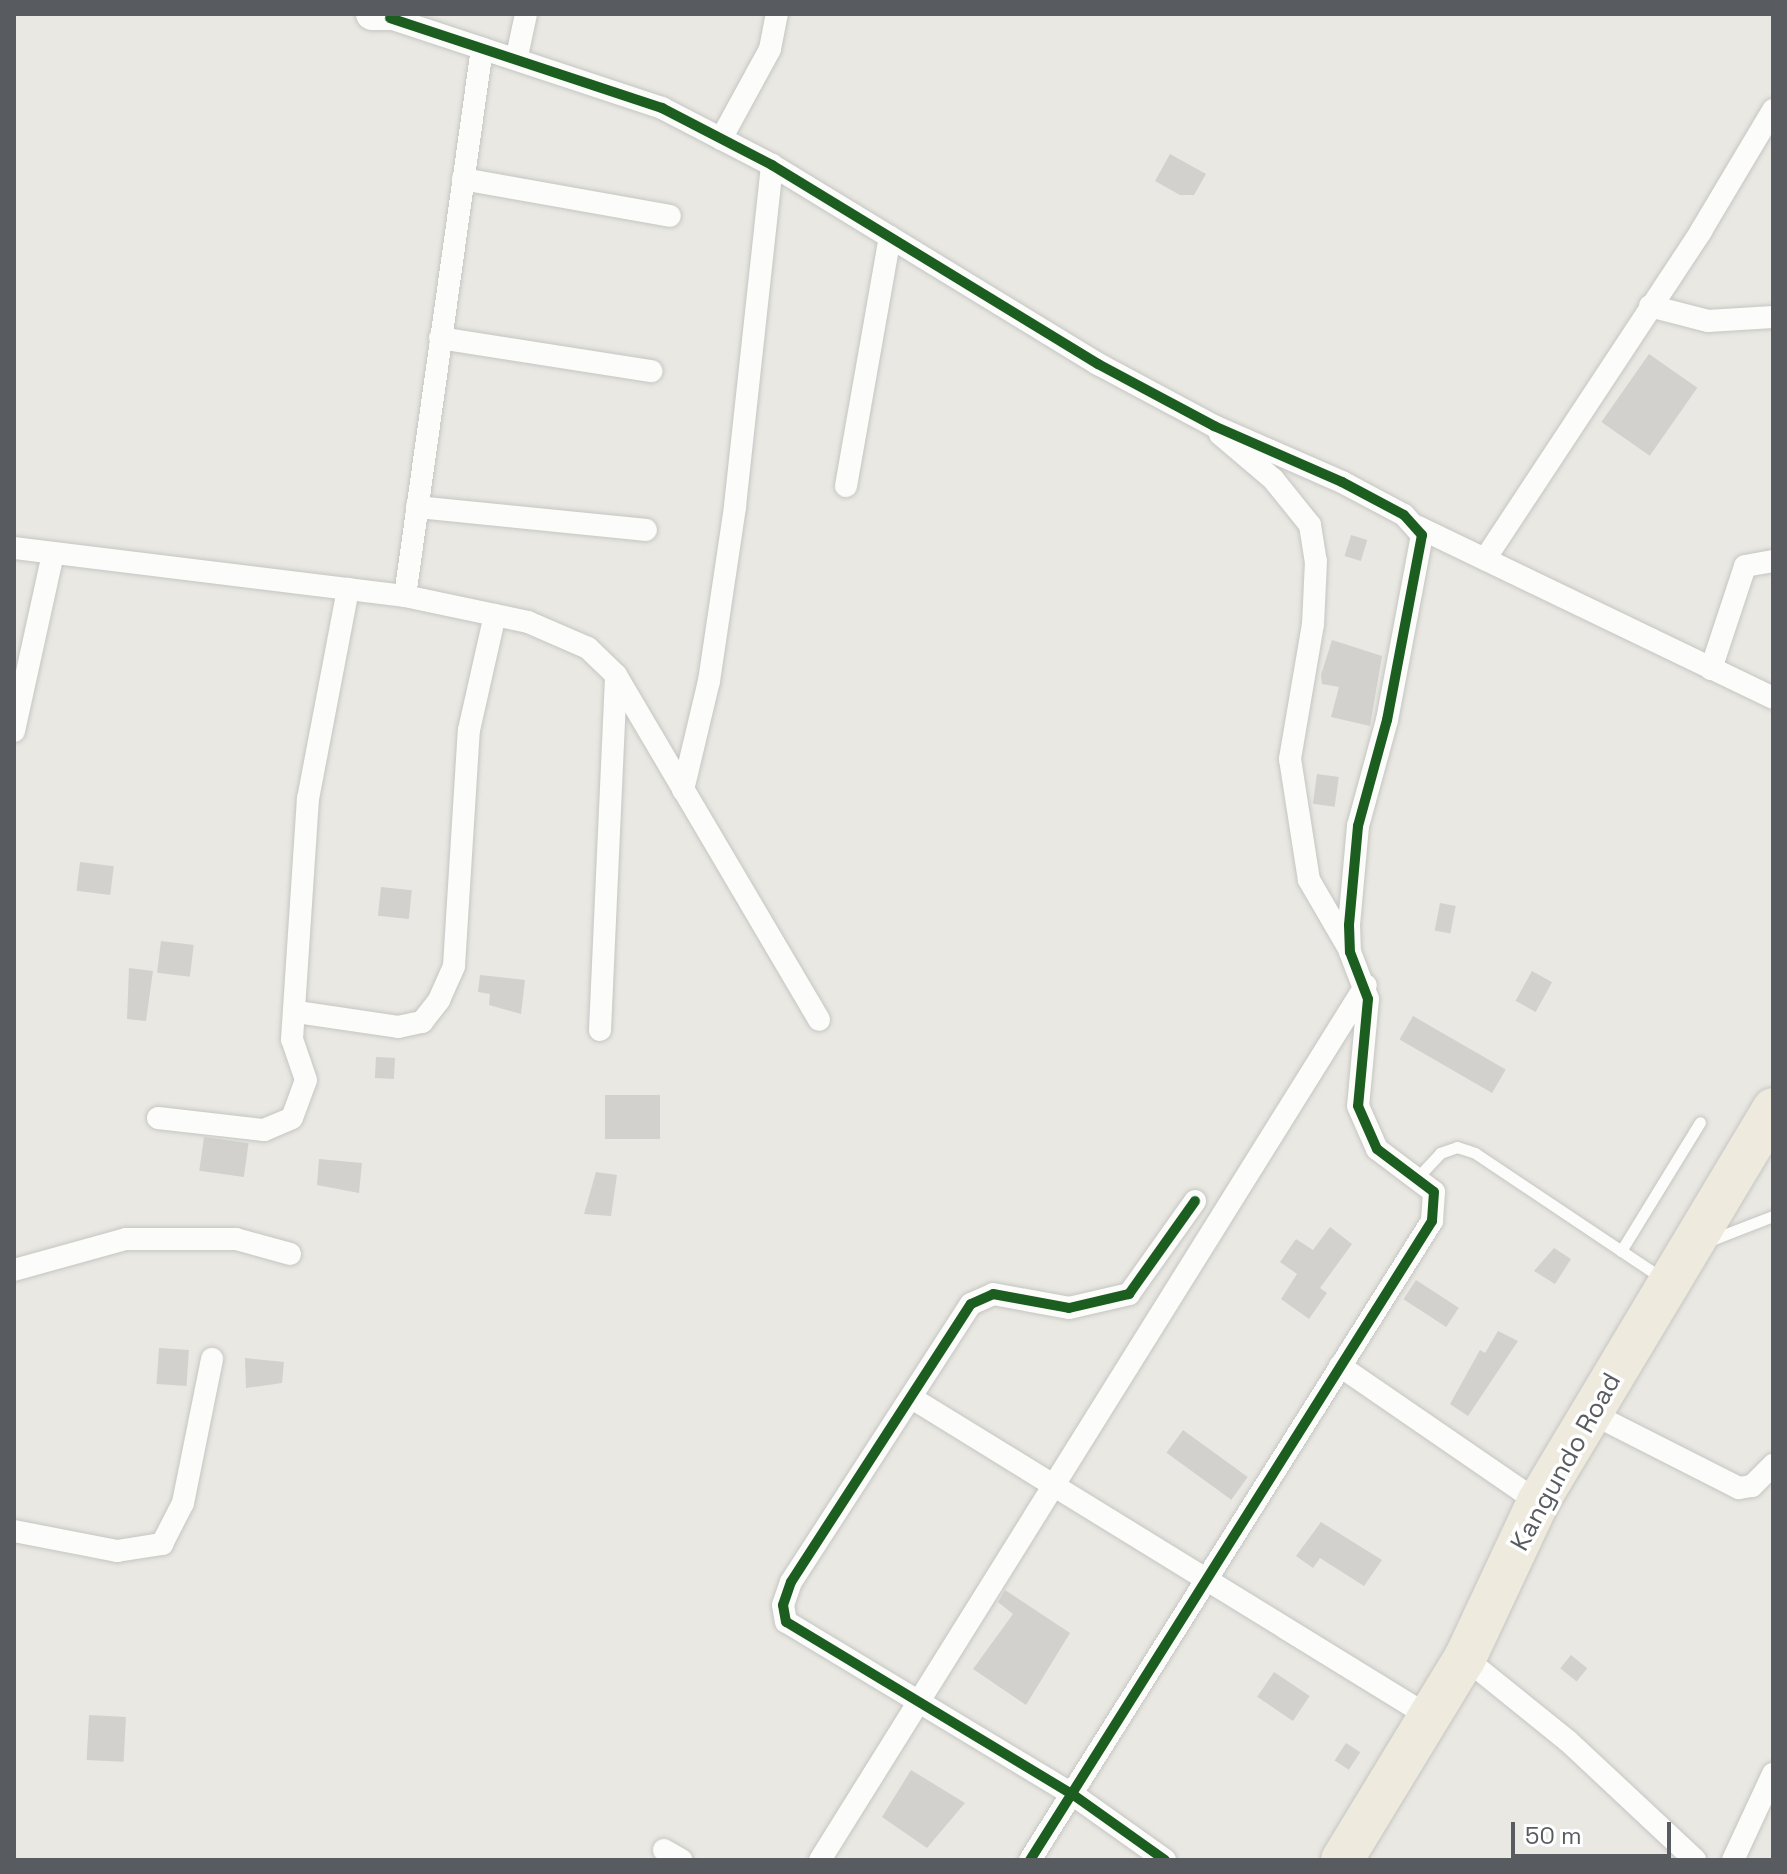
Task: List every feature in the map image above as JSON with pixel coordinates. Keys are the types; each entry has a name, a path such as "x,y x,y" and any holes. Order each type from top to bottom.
{"highway":[{"name":"Kangundo Road","path":"1342,1860 1465,1658 1538,1502 1773,1109"}],"street":[{"path":"517,56 526,14"},
{"path":"721,139 770,49 777,14"},
{"path":"384,15 482,48 517,56 662,108 772,165 1098,364 1214,426 1342,482 1418,527 1773,698"},
{"path":"405,596 482,48"},
{"path":"1485,559 1773,110"},
{"path":"683,790 709,681 735,506 772,165"},
{"path":"463,179 670,216"},
{"path":"846,486 890,237"},
{"path":"1650,306 1708,321 1773,317"},
{"path":"440,338 651,371"},
{"path":"1030,1860 1075,1796 1203,1582 1432,1221 1434,1192 1377,1149 1358,1106 1366,985 1309,880 1290,759 1313,624 1316,561 1310,525 1273,479 1214,426"},
{"path":"417,507 646,530"},
{"path":"1350,952 1351,870 1425,544 1418,527"},
{"path":"14,548 405,596 495,615 588,648 616,675 819,1020"},
{"path":"14,731 53,553"},
{"path":"1711,669 1745,566 1773,561"},
{"path":"158,1118 264,1130 292,1118 306,1080 292,1039 297,1012 308,799 348,589"},
{"path":"297,1012 398,1027 422,1022 439,1000 454,966 469,730 495,615"},
{"path":"600,1030 616,675"},
{"path":"820,1860 923,1701 1366,985"},
{"path":"1129,1294 1195,1201"},
{"path":"14,1270 126,1239 236,1239 290,1254"},
{"path":"1165,1860 1075,1796 923,1701 786,1622 783,1605 791,1582 915,1400 980,1297 1069,1308 1129,1294 1168,1305"},
{"path":"14,1531 117,1551 162,1544 183,1503 212,1359"},
{"path":"1340,1366 1538,1502"},
{"path":"915,1400 1056,1485 1203,1582 1428,1716"},
{"path":"1591,1413 1739,1488 1752,1486 1773,1465"},
{"path":"1465,1658 1568,1741 1695,1860"},
{"path":"1733,1860 1773,1774"}],"lane":[{"path":"1621,1251 1700,1122"},
{"path":"1417,1178 1440,1153 1457,1147 1475,1153 1621,1251 1678,1267 1773,1216"}],"building":[{"path":"1170,154 1206,174 1194,195 1180,195 1155,181"},
{"path":"1649,354 1697,388 1650,456 1601,422"},
{"path":"1351,535 1367,540 1361,561 1345,556"},
{"path":"1332,640 1382,656 1370,726 1331,717 1339,687 1322,684 1321,675"},
{"path":"1317,774 1339,777 1335,807 1313,804"},
{"path":"80,862 114,866 110,895 76,891"},
{"path":"381,887 412,890 409,919 378,916"},
{"path":"1440,903 1456,906 1450,934 1435,930"},
{"path":"161,941 194,945 190,977 157,973"},
{"path":"129,968 153,971 146,1021 127,1019"},
{"path":"1532,971 1552,982 1536,1012 1516,1001"},
{"path":"480,975 525,980 521,1014 489,1005 490,994 478,992"},
{"path":"1413,1016 1506,1070 1492,1093 1400,1039"},
{"path":"376,1057 395,1058 394,1079 375,1078"},
{"path":"605,1095 660,1095 660,1139 605,1139"},
{"path":"204,1137 249,1143 244,1177 199,1171"},
{"path":"319,1159 362,1163 359,1193 317,1185"},
{"path":"596,1172 617,1175 611,1216 584,1214"},
{"path":"1330,1227 1352,1244 1320,1288 1327,1293 1309,1319 1281,1299 1297,1274 1280,1262 1296,1239 1313,1250"},
{"path":"1554,1248 1571,1259 1555,1284 1534,1271"},
{"path":"1416,1280 1459,1308 1446,1327 1403,1299"},
{"path":"1498,1331 1518,1341 1468,1416 1450,1404 1480,1350 1485,1353"},
{"path":"159,1348 189,1350 186,1386 156,1384"},
{"path":"245,1358 284,1362 282,1383 246,1388"},
{"path":"1183,1430 1248,1477 1231,1500 1167,1453"},
{"path":"1321,1522 1382,1560 1364,1586 1320,1558 1313,1568 1296,1556"},
{"path":"1005,1590 1070,1633 1026,1705 973,1669 1013,1614 998,1602"},
{"path":"1571,1655 1587,1668 1577,1681 1560,1668"},
{"path":"1274,1672 1310,1696 1293,1721 1257,1697"},
{"path":"89,1715 126,1717 124,1762 87,1760"},
{"path":"1346,1743 1360,1752 1349,1770 1335,1761"},
{"path":"911,1770 965,1803 927,1848 882,1817"}],"cycle path":[{"path":"390,18 662,108 772,165 1098,364 1214,426 1342,482 1404,515 1422,535 1387,720 1358,826 1349,925 1350,952 1368,999 1358,1106 1377,1149 1434,1192 1432,1221 1030,1860"},
{"path":"1165,1860 1075,1796 786,1622 783,1605 791,1582 971,1304 993,1294 1069,1308 1129,1294 1195,1201"}]}
